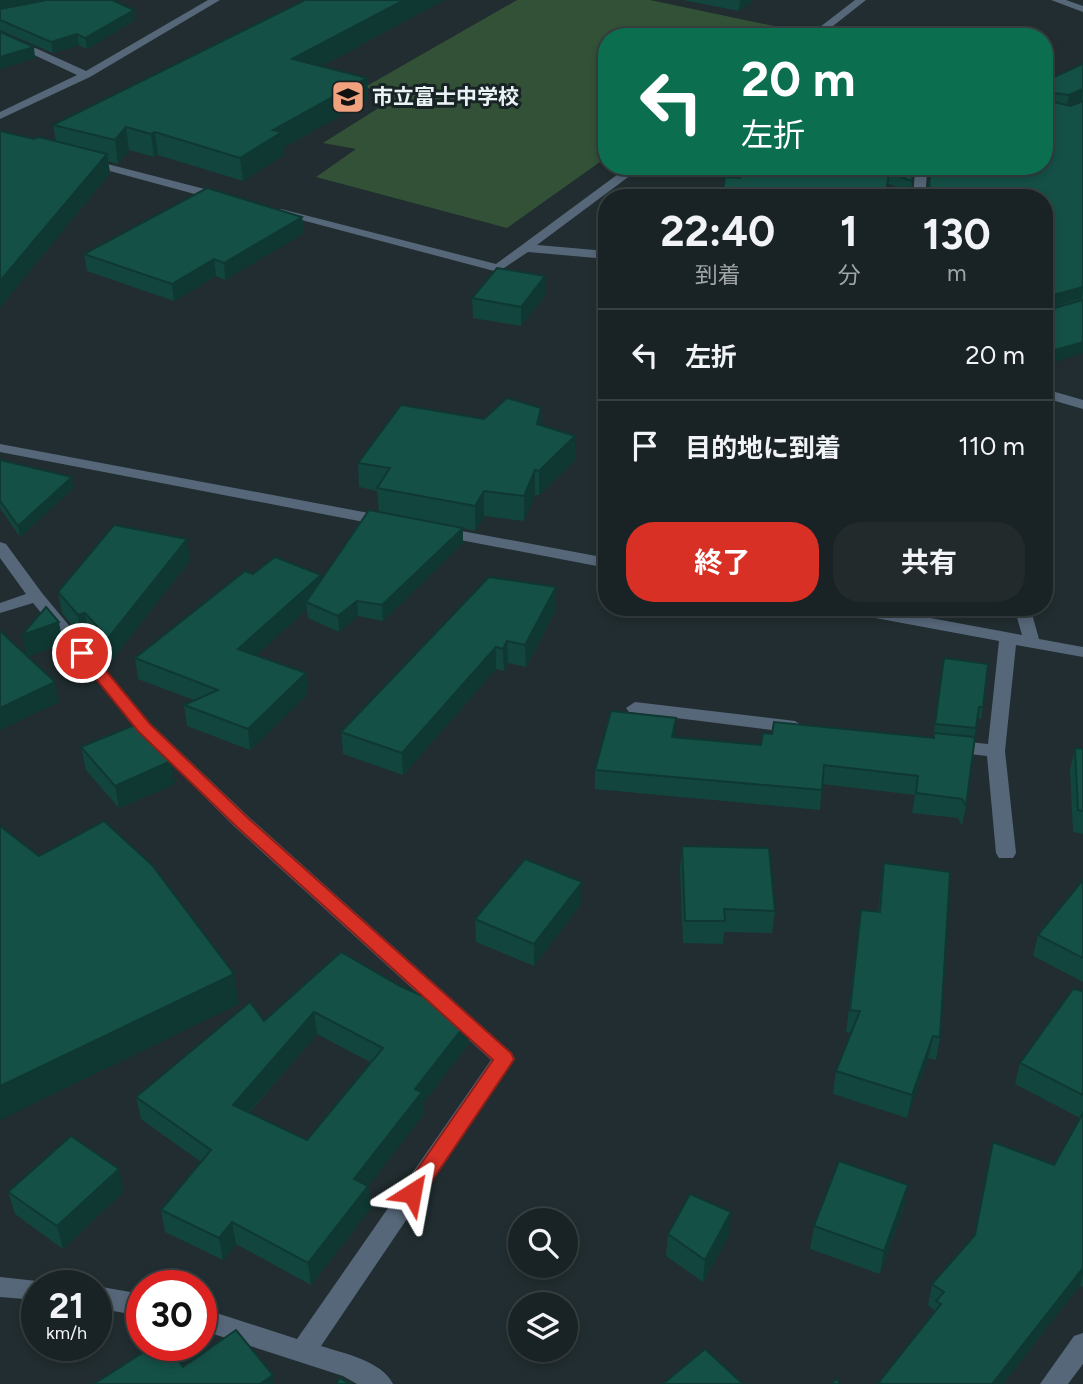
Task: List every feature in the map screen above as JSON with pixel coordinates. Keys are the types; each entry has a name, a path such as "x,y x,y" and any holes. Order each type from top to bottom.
{"street":[{"path":"0,116 86,75 215,0"},
{"path":"823,28 861,0"},
{"path":"1056,0 1083,9"},
{"path":"0,35 86,75"},
{"path":"79,160 236,201"},
{"path":"606,189 625,175"},
{"path":"262,208 498,268 598,195"},
{"path":"526,248 598,254"},
{"path":"1053,396 1083,405"},
{"path":"0,448 403,525"},
{"path":"430,530 598,561"},
{"path":"0,547 36,597 144,727 243,823 504,1059 304,1350"},
{"path":"0,608 36,597"},
{"path":"891,616 1083,652"},
{"path":"1025,616 1032,642"},
{"path":"1006,853 996,751 1008,638"},
{"path":"635,708 816,730"},
{"path":"927,743 996,751"},
{"path":"0,1287 21,1288"},
{"path":"217,1324 304,1350 350,1367 380,1384"},
{"path":"1053,1384 1083,1344"}],"green space":[{"path":"517,0 650,0 783,28 598,28 598,163 507,228 316,177 356,149 323,143 396,97 365,87"}],"building":[{"path":"47,0 112,0 134,10 85,38 77,34 51,42 0,20 0,9"},
{"path":"305,0 404,0 292,59 367,78 273,130 282,132 240,158 155,132 151,134 126,127 115,140 53,125"},
{"path":"0,32 34,47 0,57"},
{"path":"1083,64 1083,89 1069,95 1053,93 1053,77"},
{"path":"1083,101 1083,287 1053,295 1053,189 929,187 930,175 1053,175 1053,102 1071,106"},
{"path":"0,131 34,139 39,137 107,154 0,281"},
{"path":"741,175 889,175 886,189 723,189 725,177 740,178"},
{"path":"895,175 912,175 912,181"},
{"path":"207,188 302,217 224,263 214,259 172,284 84,254"},
{"path":"497,268 545,276 521,307 472,298"},
{"path":"1083,300 1083,342 1053,351 1053,309"},
{"path":"507,398 541,408 537,424 575,436 539,471 535,470 524,496 484,491 475,506 377,488 390,468 358,463 401,405 484,419"},
{"path":"0,460 72,477 18,526 0,501"},
{"path":"369,510 463,528 382,605 357,601 338,616 306,602"},
{"path":"114,525 187,539 108,638 85,613 78,615 58,592"},
{"path":"275,557 321,575 238,649 306,673 248,729 184,705 218,690 135,658 245,571 253,574"},
{"path":"489,577 556,587 525,645 507,641 503,649 496,647 402,753 341,732"},
{"path":"46,607 59,622 22,635"},
{"path":"0,631 55,682 0,708"},
{"path":"944,658 988,664 983,707 979,707 976,728 935,724"},
{"path":"611,711 676,718 672,737 761,745 763,733 772,734 774,722 934,738 934,733 975,737 966,806 962,799 916,793 918,776 824,765 822,790 595,770"},
{"path":"137,724 171,761 115,786 81,747"},
{"path":"1075,748 1083,749 1083,811 1078,810"},
{"path":"104,821 152,865 234,974 0,1086 0,826 39,856"},
{"path":"682,846 769,848 775,911 724,909 725,921 685,921"},
{"path":"525,859 582,882 534,944 475,919"},
{"path":"884,863 950,872 940,1037 933,1036 912,1095 836,1071 860,1011 850,1010 861,910 880,912"},
{"path":"1083,880 1083,958 1038,935"},
{"path":"341,952 400,986 457,1011 468,1021 415,1089 422,1092 354,1179 368,1186 308,1263 232,1222 219,1238 161,1210 211,1150 136,1097 250,1002 264,1021","holes":["314,1012 383,1048 307,1140 233,1105"]},
{"path":"1073,989 1083,991 1083,1095 1020,1063"},
{"path":"1083,1113 1083,1268 992,1384 881,1384 879,1382 941,1304 936,1301 944,1292 932,1284 975,1235 993,1142 1054,1165"},
{"path":"71,1136 119,1169 57,1226 8,1192"},
{"path":"839,1161 908,1185 884,1251 814,1226"},
{"path":"690,1194 731,1212 705,1260 668,1234"},
{"path":"236,1330 273,1375 260,1384 94,1384 130,1361 178,1361 183,1367 192,1361 217,1361 217,1343"},
{"path":"705,1349 743,1384 663,1384"},
{"path":"340,1378 350,1384 336,1384"}],"place":[{"name":"市立富士中学校","path":"348,97"}],"route":[{"path":"82,653 144,727 243,823 504,1059 412,1193"}]}
